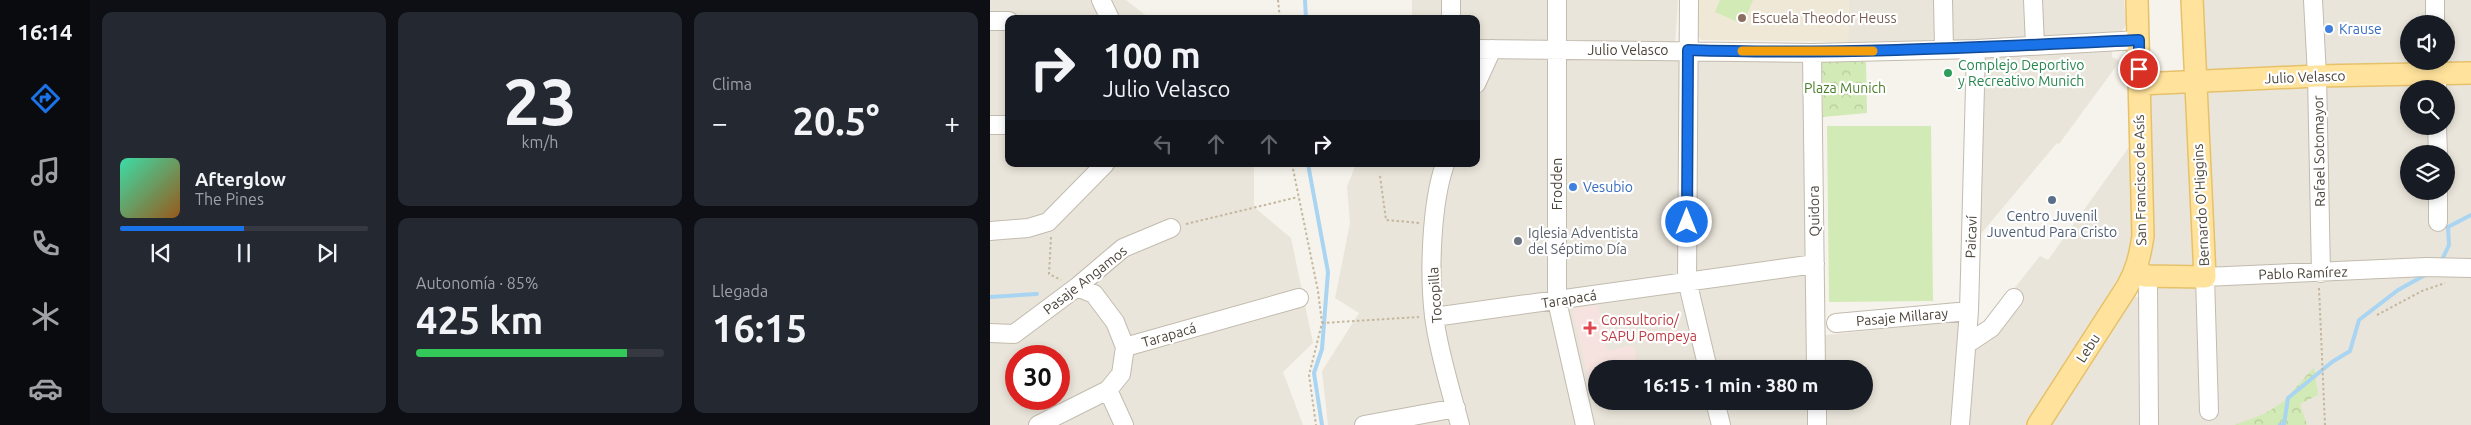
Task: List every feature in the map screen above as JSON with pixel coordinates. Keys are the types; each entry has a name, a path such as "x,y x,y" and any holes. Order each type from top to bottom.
{"main road":[{"name":"San Francisco de Asís","path":"2137,0 2143,236 2141,273"},
{"name":"Bernardo O'Higgins","path":"2192,0 2194,82 2205,277"},
{"name":"Julio Velasco","path":"2139,84 2317,76 2471,73"},
{"name":"Pablo Ramírez","path":"2141,273 2205,277"},
{"name":"Lebu","path":"2038,425 2112,312 2141,273"}],"street":[{"path":"1101,0 1108,15"},
{"path":"1451,0 1451,15"},
{"name":"Frodden","path":"1557,0 1557,301 1586,425"},
{"path":"1689,0 1686,280 1706,360"},
{"path":"1943,0 1944,50"},
{"path":"2033,0 2035,46"},
{"name":"Rafael Sotomayor","path":"2314,0 2321,273"},
{"path":"2434,0 2435,15"},
{"path":"990,21 1005,21"},
{"name":"Julio Velasco","path":"1484,49 1812,53 1944,50 2139,40"},
{"name":"Paicaví","path":"1960,425 1969,311 1976,48"},
{"path":"1480,66 1484,49"},
{"name":"Quidora","path":"1812,53 1816,360"},
{"path":"990,125 1005,124"},
{"path":"990,231 1028,228 1048,222 1101,167"},
{"name":"Tocopilla","path":"1445,167 1440,179 1434,224 1434,317 1460,425"},
{"path":"2438,200 2438,222"},
{"name":"Pasaje Angamos","path":"990,332 1014,334 1077,287 1123,248 1172,228"},
{"name":"Tarapacá","path":"1434,317 1557,301 1686,280 1814,264"},
{"name":"Pablo Ramírez","path":"2205,277 2426,268 2449,275 2471,268"},
{"name":"San Francisco de Asís","path":"2141,273 2148,284 2149,425"},
{"name":"Bernardo O'Higgins","path":"2205,277 2209,410"},
{"path":"1038,425 1108,390 1121,374 1125,347 1115,322 1094,294 1077,287"},
{"name":"Tarapacá","path":"1125,347 1299,298"},
{"path":"1967,344 1991,328 2014,298"},
{"name":"Pasaje Millaray","path":"1836,323 1969,311"},
{"path":"1108,390 1124,425"},
{"path":"1364,425 1456,408"},
{"path":"1717,410 1721,425"},
{"path":"1817,410 1817,425"}],"path":[{"path":"1278,0 1280,15"},
{"path":"1380,176 1386,220 1434,224"},
{"path":"1172,228 1299,197"},
{"path":"1052,218 1049,274 1077,287"},
{"path":"2376,315 2449,275"},
{"path":"2318,294 2325,425"},
{"path":"1322,322 1434,317"}],"shaded area":[{"path":"990,0 1126,0 1145,15 1005,15 1005,167 1254,167 1254,207 1291,238 1313,343 1283,372 1303,425 990,425"},
{"path":"1412,0 1678,0 1674,61 1802,61 1806,66 1807,337 1957,321 1978,334 2040,256 2048,260 2129,147 2133,218 2130,259 2027,425 1328,425 1322,371 1359,313 1335,298 1350,223 1347,187 1355,167 1480,167 1480,15 1412,15"},
{"path":"1698,0 1849,0 1848,42 1701,40 1698,36"},
{"path":"1849,0 2124,0 2126,25 2122,31 2025,39 1848,42"},
{"path":"2200,0 2471,0 2471,425 2051,425 2133,295 2141,299 2159,283 2195,277 2195,262 2192,266 2150,268 2153,232 2146,96 2153,92 2182,90"},
{"path":"2112,50 2112,57 2120,61 2059,144 2057,143 1979,236 1982,63 1988,57"},
{"name":"Consultorio/ SAPU Pompeya","path":"1598,305 1608,351 1633,345 1637,360 1588,360 1588,378 1573,312 1575,308"}],"green space":[{"path":"1720,0 1753,0 1743,24 1715,12"},
{"name":"Plaza Munich","path":"1822,62 1866,62 1867,113 1823,117"},
{"path":"1827,126 1931,126 1933,301 1829,302"},
{"path":"2314,367 2318,395 2300,404 2307,425 2234,425 2264,414 2283,402"}],"waterway":[{"path":"1305,0 1306,15"},
{"path":"1309,167 1328,272 1322,349 1314,373 1322,425"},
{"path":"2441,262 2449,245 2448,227 2471,215"},
{"path":"2280,425 2284,424 2288,398 2332,362 2350,351 2359,320 2398,290 2427,274"},
{"path":"990,297 1037,294"}],"slow traffic":[{"path":"1742,51 1812,53 1873,51"}],"place":[{"name":"Escuela Theodor Heuss","path":"1742,18"},
{"name":"Krause","path":"2329,29"},
{"name":"Complejo Deportivo y Recreativo Munich","path":"1948,73"},
{"name":"Vesubio","path":"1573,187"},
{"name":"Centro Juvenil Juventud Para Cristo","path":"2052,200"},
{"name":"Iglesia Adventista del Séptimo Día","path":"1518,241"},
{"name":"Consultorio/ SAPU Pompeya","path":"1590,328"}],"route":[{"path":"1687,222 1688,50 1812,53 1976,48 2139,40 2139,69"}]}
